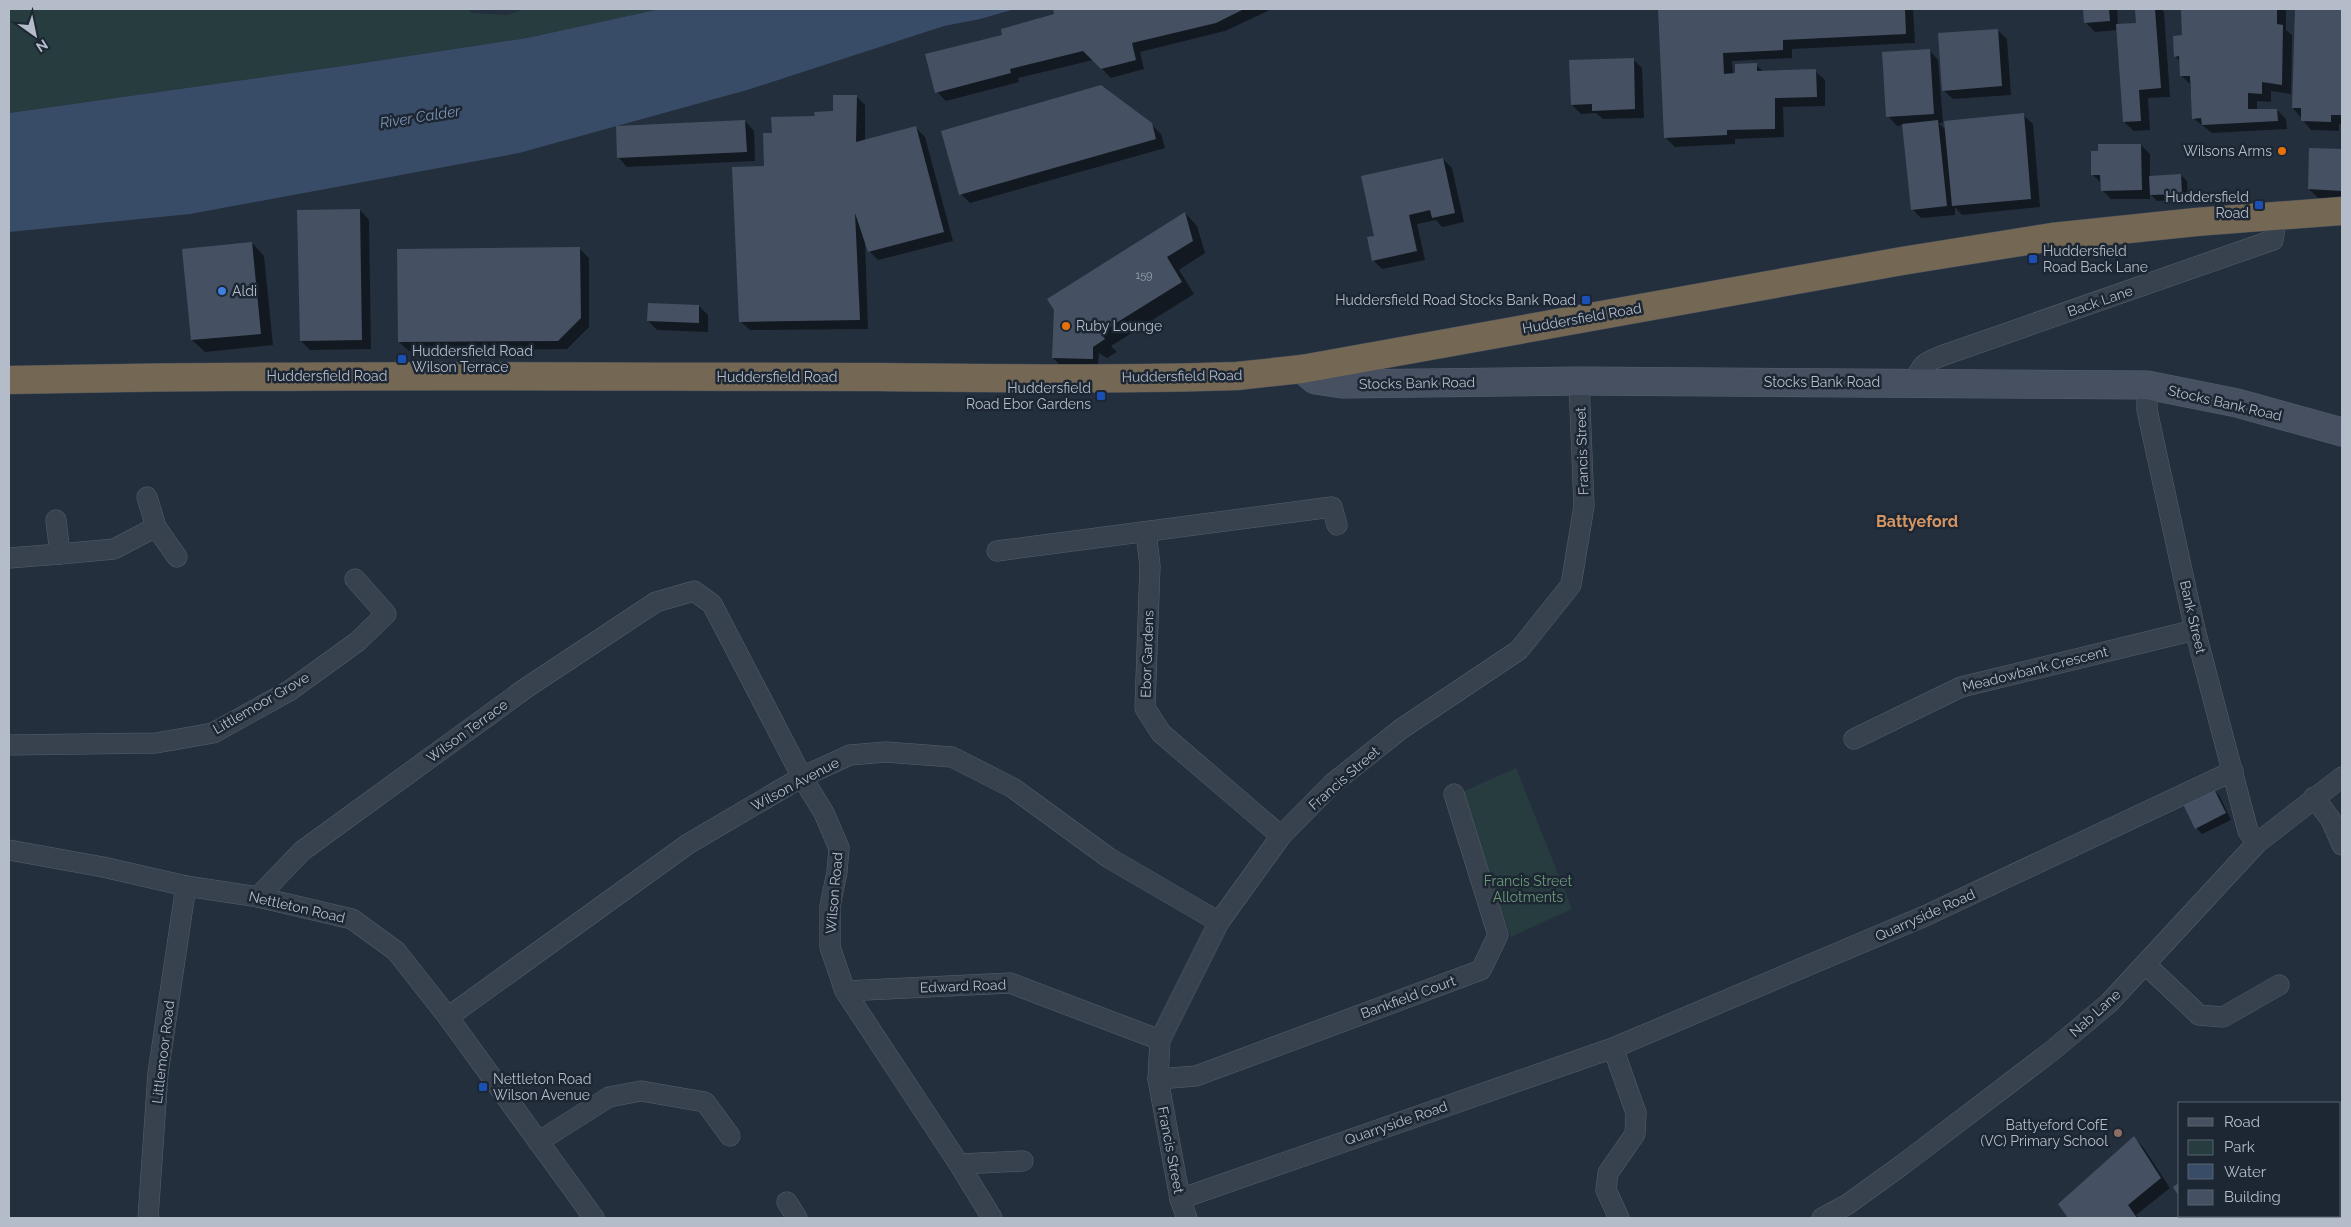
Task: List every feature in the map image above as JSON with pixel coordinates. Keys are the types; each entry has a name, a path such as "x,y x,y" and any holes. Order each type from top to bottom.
{"highway":[{"name":"Huddersfield Road","path":"9,380 171,376 425,375 611,378 1237,376 1302,369 1902,261 2052,237 2342,211"}],"street":[{"name":"Back Lane","path":"1916,382 1919,370 1927,362 1944,355 2273,240 2277,216"},
{"name":"Stocks Bank Road","path":"1302,369 1315,380 1342,384 1579,381 2147,385 2237,403 2342,432"},
{"name":"Francis Street","path":"1187,1218 1180,1199 1158,1079 1160,1040 1219,922 1281,836 1332,784 1401,729 1519,650 1571,585 1584,506 1579,381"},
{"name":"Bank Street","path":"2147,385 2147,410 2195,630 2248,831 2257,843"},
{"path":"147,497 156,527 176,557"},
{"path":"996,551 1332,507 1337,525"},
{"path":"56,520 60,554"},
{"path":"9,558 114,549 156,527"},
{"name":"Ebor Gardens","path":"1146,532 1150,566 1145,708 1161,733 1281,836"},
{"name":"Littlemoor Grove","path":"9,745 156,742 213,732 289,690 357,642 386,614 355,579"},
{"name":"Wilson Road","path":"694,591 712,604 802,777 824,814 839,848 837,872 830,906 830,947 845,991 959,1164 992,1218"},
{"name":"Wilson Terrace","path":"258,897 302,851 526,688 656,602 694,591"},
{"name":"Meadowbank Crescent","path":"1854,738 1961,686 2195,630"},
{"name":"Wilson Avenue","path":"448,1017 688,844 802,777 850,755 886,752 952,757 1013,788 1109,858 1219,922"},
{"name":"Quarryside Road","path":"1180,1199 1613,1048 1925,916 2233,771"},
{"name":"Nab Lane","path":"1822,1218 1848,1204 1902,1165 2053,1050 2108,1003 2257,843 2342,777"},
{"name":"Bankfield Court","path":"1158,1079 1196,1076 1481,970 1498,935 1454,794"},
{"path":"2314,798 2336,821 2342,845"},
{"name":"Nettleton Road","path":"9,850 103,867 186,886 258,897 352,920 396,951 448,1017 594,1218"},
{"name":"Littlemoor Road","path":"148,1218 158,1073 186,886"},
{"path":"2145,964 2200,1015 2223,1017 2280,985"},
{"name":"Edward Road","path":"845,991 1010,983 1160,1040"},
{"path":"1613,1048 1636,1113 1635,1134 1608,1173 1606,1190 1619,1218"},
{"path":"538,1142 609,1096 641,1091 705,1102 730,1136"},
{"path":"959,1164 1023,1161"}],"green space":[{"path":"9,9 469,9 472,13 507,15 525,9 660,9 527,38 9,113"},
{"name":"Francis Street Allotments","path":"1516,768 1572,909 1511,937 1460,793"}],"water":[{"name":"River Calder","path":"660,9 1015,9 980,19 944,26 747,90 519,153 190,214 9,232 9,113 527,38"}],"building":[{"path":"1053,9 1244,9 1216,23 1132,43 1136,60 1101,69 1083,51 1010,69 1011,73 935,93 925,54 1002,35 1001,29 1054,14"},
{"path":"1658,9 1905,9 1906,34 1783,40 1783,50 1723,53 1724,74 1735,73 1735,64 1757,63 1757,71 1816,69 1817,97 1775,98 1775,129 1727,130 1727,135 1664,138"},
{"path":"2083,9 2109,9 2110,21 2084,23"},
{"path":"2135,9 2155,9 2161,88 2139,90 2141,121 2123,122 2116,24 2136,23"},
{"path":"2181,9 2277,9 2277,24 2283,25 2282,85 2262,82 2262,94 2248,93 2248,109 2277,109 2278,121 2202,125 2201,118 2192,119 2190,76 2180,76 2179,56 2174,57 2173,36 2182,35"},
{"path":"2295,9 2342,9 2342,115 2331,115 2331,122 2301,121 2301,108 2292,108"},
{"path":"1998,29 2002,86 1942,91 1938,33"},
{"path":"1930,49 1934,114 1886,117 1882,52"},
{"path":"1634,58 1635,109 1592,111 1592,104 1571,105 1569,60"},
{"path":"1101,85 1152,123 1156,139 959,195 941,131"},
{"path":"833,95 857,95 856,142 916,126 944,232 868,252 855,213 860,320 739,322 732,167 764,166 763,133 772,133 771,117 815,116 814,112 833,111"},
{"path":"2024,113 2031,199 1952,206 1944,121"},
{"path":"745,120 747,152 617,158 616,126"},
{"path":"1938,120 1947,206 1911,210 1902,124"},
{"path":"2098,144 2141,144 2142,190 2101,191 2100,175 2091,175 2091,151 2098,151"},
{"path":"2309,148 2342,149 2342,191 2308,189"},
{"path":"1443,158 1455,213 1432,218 1430,210 1409,215 1417,251 1372,261 1367,237 1374,236 1361,176"},
{"path":"2181,174 2182,194 2150,195 2149,176"},
{"path":"360,209 362,340 300,341 297,210"},
{"path":"1185,212 1193,241 1167,257 1182,282 1100,333 1105,339 1093,347 1093,359 1052,358 1054,310 1047,299"},
{"name":"Aldi","path":"252,242 261,334 191,340 182,249"},
{"path":"580,247 581,318 558,341 398,342 397,249"},
{"path":"648,303 699,305 699,323 647,321"},
{"path":"2213,787 2226,813 2195,829 2182,802"},
{"path":"2134,1136 2161,1178 2128,1205 2137,1218 2068,1218 2058,1204"},
{"path":"2178,1183 2178,1195 2173,1187"},
{"path":"2191,1217 2250,1217 2248,1218"}],"place":[{"name":"Wilsons Arms","path":"2282,151"},
{"name":"Huddersfield Road","path":"2259,205"},
{"name":"Huddersfield Road Back Lane","path":"2033,259"},
{"name":"Aldi","path":"222,291"},
{"name":"Huddersfield Road Stocks Bank Road","path":"1586,300"},
{"name":"Ruby Lounge","path":"1066,326"},
{"name":"Huddersfield Road Wilson Terrace","path":"402,359"},
{"name":"Huddersfield Road Ebor Gardens","path":"1101,396"},
{"name":"Nettleton Road Wilson Avenue","path":"483,1087"},
{"name":"Battyeford CofE (VC) Primary School","path":"2118,1133"}],"district":[{"name":"Battyeford","path":"1917,521"}]}
